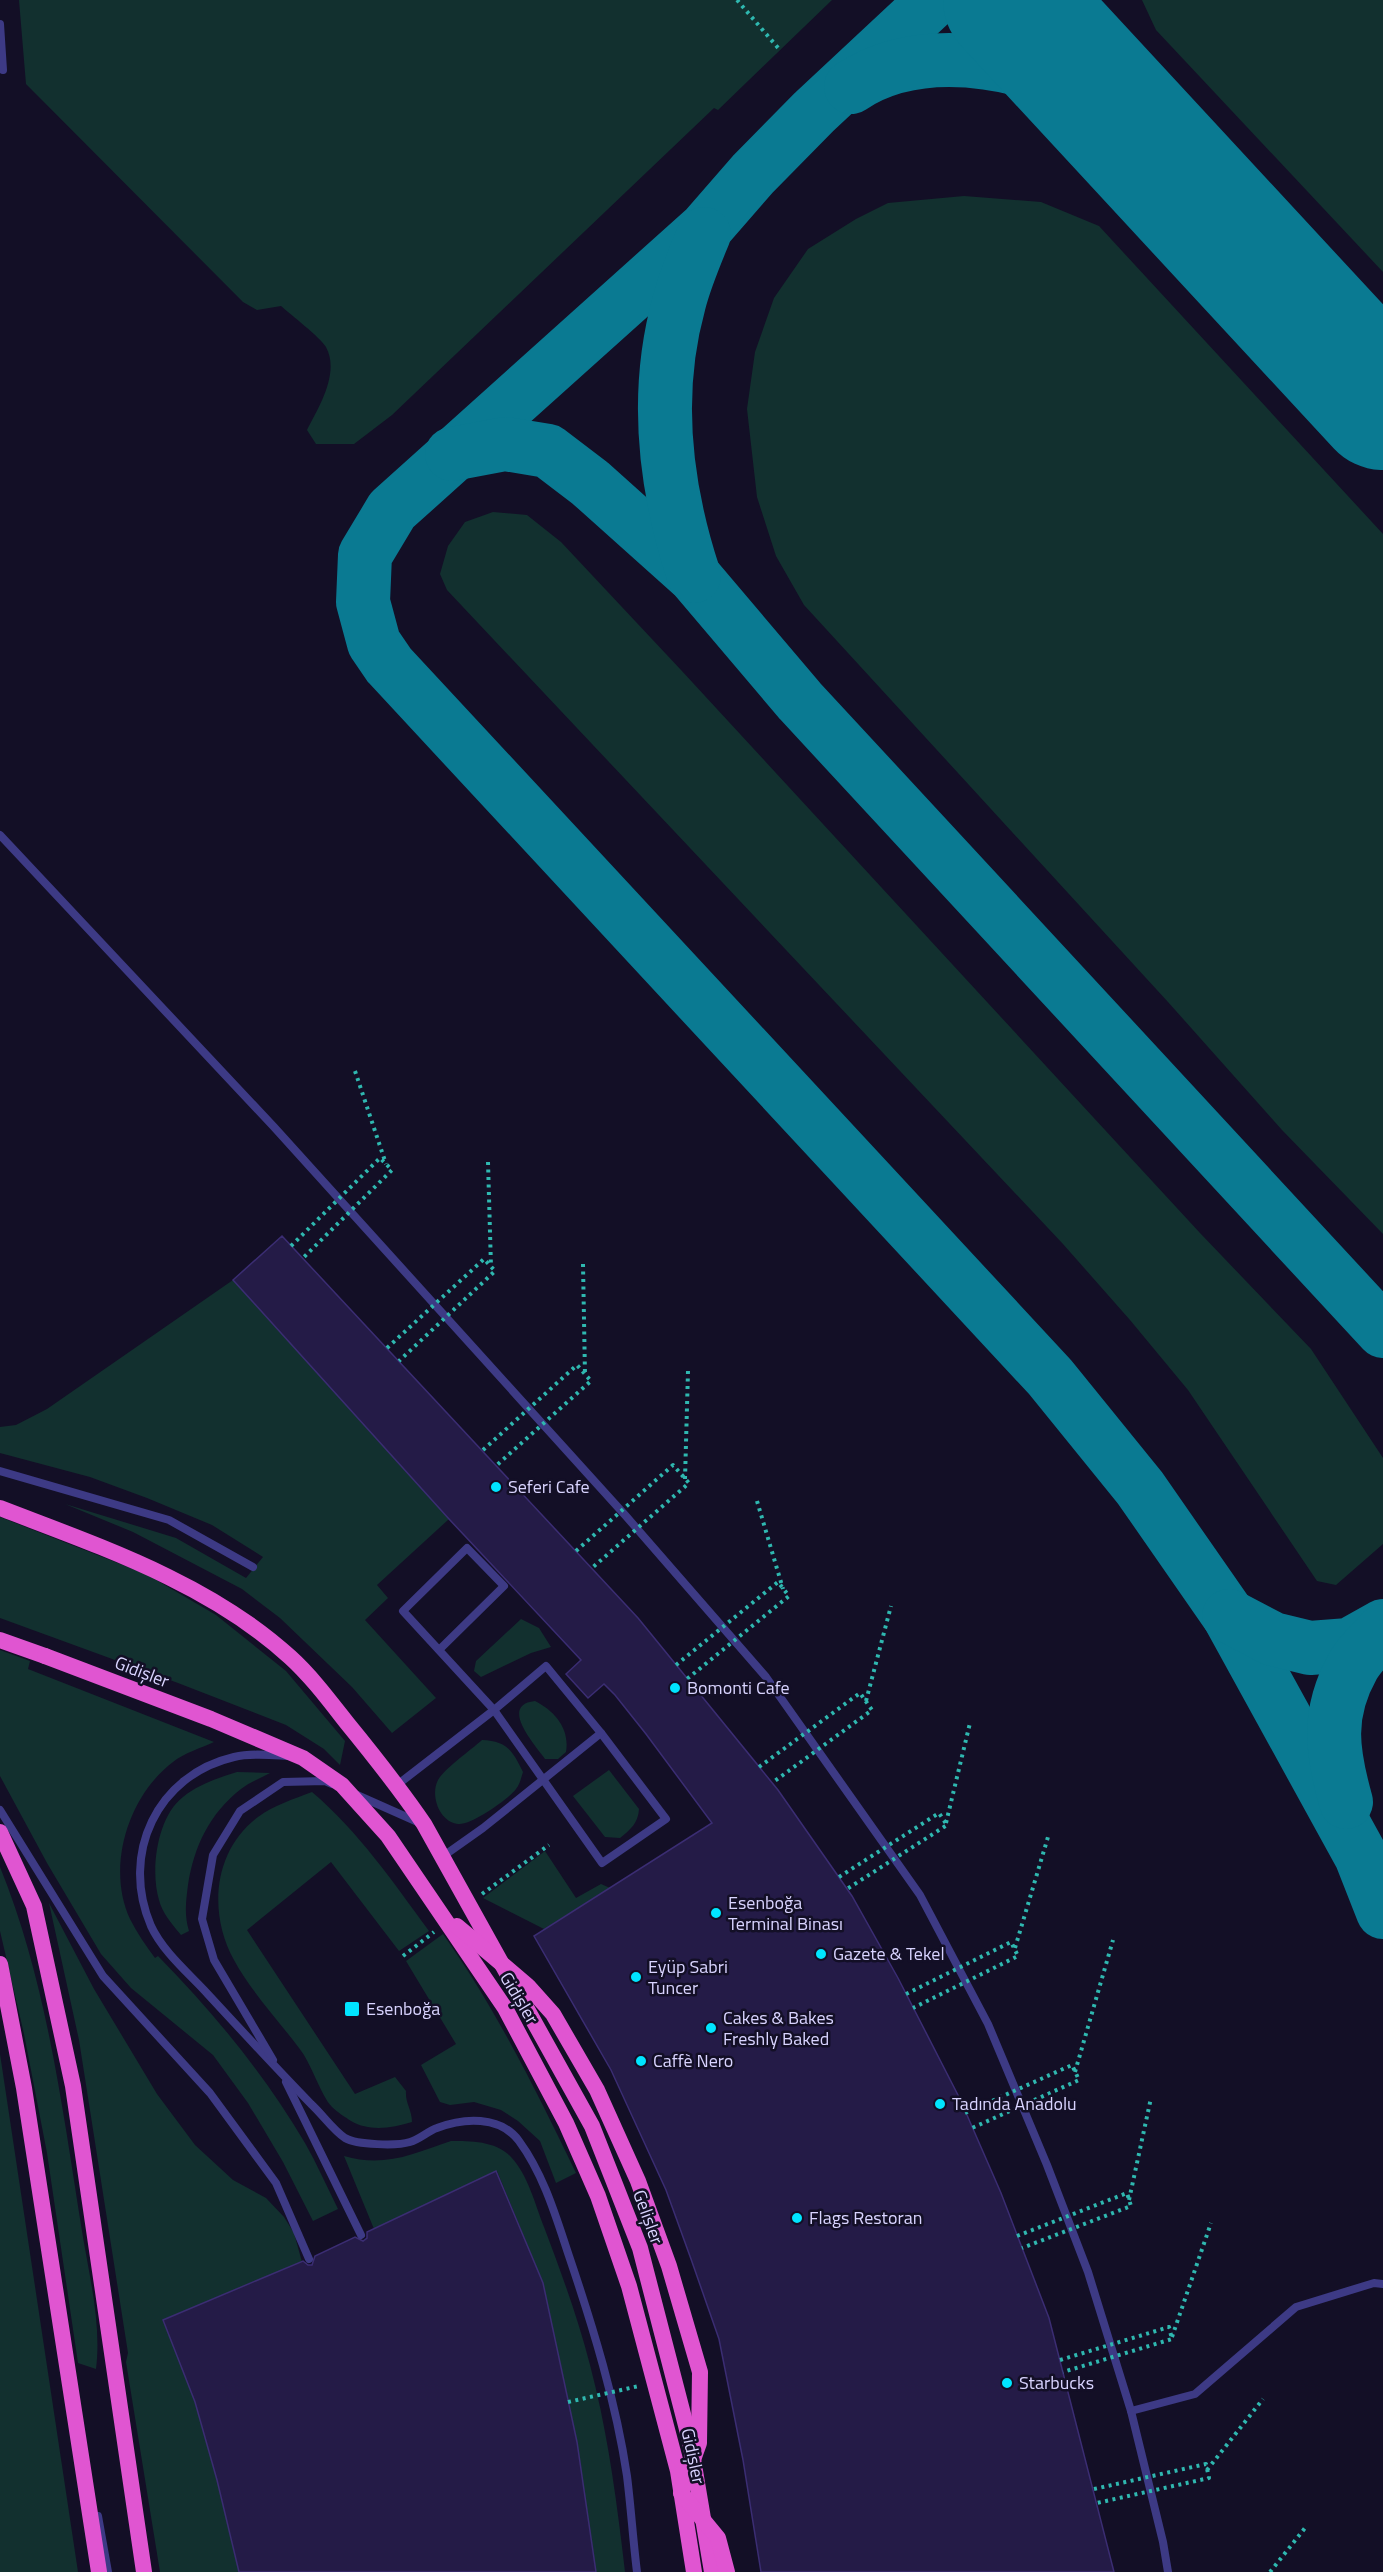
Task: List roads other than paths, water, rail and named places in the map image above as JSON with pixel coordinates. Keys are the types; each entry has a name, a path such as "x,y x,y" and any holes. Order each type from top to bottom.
{"highway":[{"name":"Gelişler","path":"0,1508 146,1566 201,1595 245,1622 291,1658 325,1695 397,1785 424,1824 592,2126 640,2248 690,2441 712,2572"},
{"name":"Gidişler","path":"0,1640 211,1719 303,1758 342,1785 388,1836 505,2008 566,2123 598,2196 629,2286 678,2471 694,2572"},
{"path":"0,1832 33,1906 73,2086 144,2572"},
{"path":"422,1888 466,1936 528,1986 553,2014 597,2090 638,2181 669,2266 700,2372 699,2443 681,2493 718,2538 727,2572"},
{"path":"0,1964 24,2088 99,2572"}],"lane":[{"path":"0,24 3,70"},
{"path":"0,835 274,1127 624,1515 766,1677 920,1895 988,2024 1047,2165 1088,2272 1131,2411 1163,2542 1168,2572"},
{"path":"0,1471 169,1520 253,1567"},
{"path":"397,1785 494,1710 546,1666 602,1733 666,1819 602,1863 494,1710 403,1611 467,1548 504,1586 440,1649"},
{"path":"442,1857 602,1733"},
{"path":"303,1758 261,1754 237,1756 219,1761 182,1781 165,1798 152,1820 146,1837 140,1873 142,1902 149,1920 170,1952 282,2075 346,2139 372,2144 410,2142 435,2129 462,2120 496,2123 517,2138 536,2169 554,2210 597,2340 627,2475 637,2572"},
{"path":"361,2235 282,2075 214,1960 202,1919 213,1855 240,1811 283,1782 325,1781 424,1824"},
{"path":"0,1810 103,1977 210,2092 276,2183 309,2259"},
{"path":"1131,2411 1195,2394 1296,2307 1374,2283 1383,2284"},
{"path":"69,2374 92,2475 108,2572"}],"place":[{"name":"Seferi Cafe","path":"496,1487"},
{"name":"Bomonti Cafe","path":"675,1688"},
{"name":"Esenboğa Terminal Binası","path":"716,1913"},
{"name":"Gazete & Tekel","path":"821,1954"},
{"name":"Eyüp Sabri Tuncer","path":"636,1977"},
{"name":"Esenboğa","path":"352,2009"},
{"name":"Cakes & Bakes Freshly Baked","path":"711,2028"},
{"name":"Caffè Nero","path":"641,2061"},
{"name":"Tadında Anadolu","path":"940,2104"},
{"name":"Flags Restoran","path":"797,2218"},
{"name":"Starbucks","path":"1007,2383"}]}
